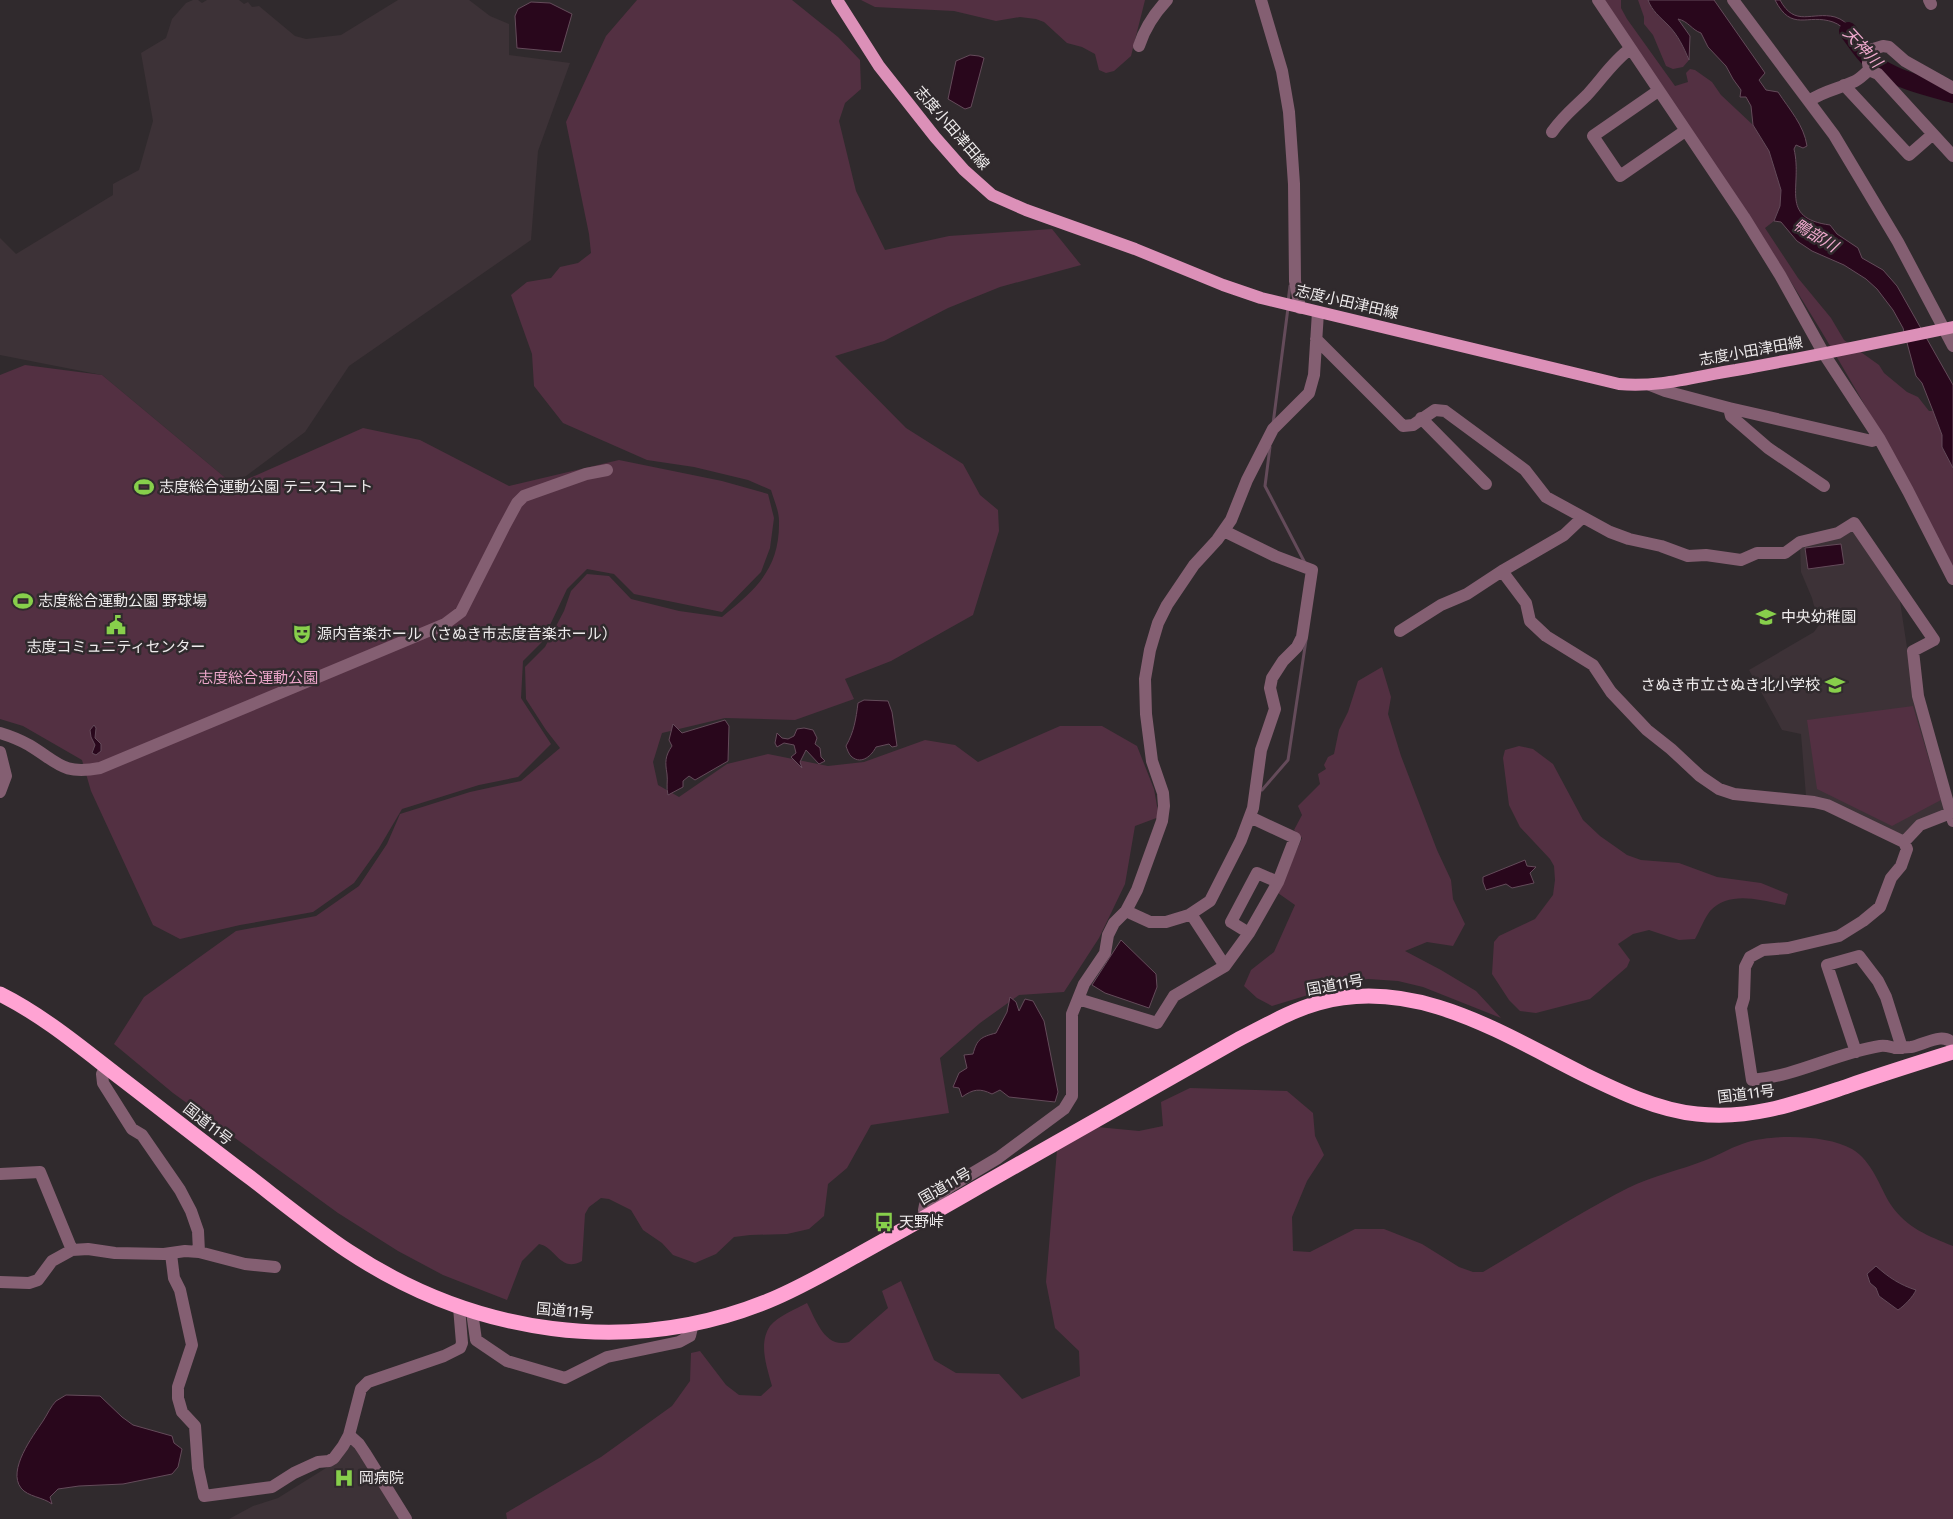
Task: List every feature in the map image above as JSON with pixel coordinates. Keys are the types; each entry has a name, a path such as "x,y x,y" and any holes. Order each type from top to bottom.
{"highway":[{"name":"国道11号","path":"0,994 40,1018 347,1250 386,1274 418,1290 465,1309 505,1321 561,1331 617,1332 646,1330 721,1317 767,1302 926,1218 1239,1039 1288,1013 1319,1002 1376,996 1406,998 1440,1007 1474,1019 1615,1090 1664,1108 1694,1114 1726,1117 1789,1106 1953,1052"}],"main road":[{"name":"志度小田津田線","path":"837,0 879,66 929,130 964,170 992,194 1026,210 1135,249 1224,285 1300,308 1547,365 1619,384 1650,385 1827,353 1944,329"}],"street":[{"path":"1139,46 1143,33 1154,14 1167,0"},
{"path":"1261,0 1282,71 1289,112 1294,184 1295,281 1300,308"},
{"path":"1598,0 1744,217 1780,275 1879,438 1953,579"},
{"path":"1733,0 1834,134 1953,346"},
{"path":"1809,101 1817,96 1855,82 1868,67 1873,50 1883,46 1889,47 1905,61 1953,88"},
{"path":"1552,132 1564,115 1587,94 1619,57 1630,49"},
{"path":"1868,67 1878,74 1930,137 1953,156"},
{"path":"1844,85 1909,155 1930,137"},
{"path":"1658,91 1593,136 1598,144 1620,176 1685,131"},
{"path":"926,1218 925,1205 998,1158 1064,1109 1072,1096 1072,1014 1084,984 1105,953 1108,935 1114,922 1126,911 1137,890 1162,821 1163,793 1152,760 1146,714 1145,679 1150,650 1158,623 1167,605 1194,565 1231,520 1247,480 1273,429 1309,393 1314,375 1318,312"},
{"path":"1316,339 1403,426 1412,425 1434,410 1445,411 1525,470 1546,497 1582,518 1629,539 1661,546 1688,556 1706,555 1741,560 1757,553 1785,553 1800,542 1838,533 1854,523 1934,640 1913,651 1918,696 1952,815 1920,825 1904,842"},
{"path":"1650,385 1665,391 1729,408 1872,440 1879,438"},
{"path":"1729,408 1731,416 1760,442 1824,486"},
{"path":"1421,418 1486,484"},
{"path":"0,733 29,745 51,761 68,770 84,771 100,768 444,624 462,612 504,527 517,503 524,496 586,474 607,470"},
{"path":"1400,631 1441,605 1467,594 1564,535 1582,518"},
{"path":"1126,911 1150,922 1166,922 1192,914 1210,901 1241,840 1253,808 1261,750 1275,708 1270,688 1272,678 1283,660 1297,647 1302,637 1312,570 1275,556 1224,530"},
{"path":"1502,571 1526,603 1530,621 1546,636 1592,665 1610,692 1647,730 1719,790 1734,794 1827,805 1904,842 1907,849 1901,866 1891,878 1880,907 1863,921 1839,936 1788,948 1763,950 1750,957 1745,967 1742,1008 1752,1080 1774,1078 1817,1066 1825,1060 1883,1045 1902,1048 1939,1038 1946,1039 1953,1044"},
{"path":"0,752 6,776 0,792"},
{"path":"1078,999 1157,1024 1174,996 1225,966 1249,933 1278,882 1295,838 1250,817"},
{"path":"1249,933 1231,922 1257,874 1278,882"},
{"path":"1192,914 1225,966"},
{"path":"1856,1052 1827,965 1859,956 1878,981 1886,997 1902,1048"},
{"path":"106,1067 102,1074 103,1083 132,1129 142,1135 180,1190 191,1211 198,1231 200,1252"},
{"path":"0,1174 40,1172 72,1250"},
{"path":"0,1282 29,1283 38,1280 52,1261 72,1250 88,1249 115,1253 171,1254 185,1251 200,1252 245,1264 275,1267"},
{"path":"171,1254 174,1278 180,1290 192,1345 178,1387 178,1398 182,1412 194,1426 198,1468 204,1496 272,1488 294,1473 318,1462 329,1461 334,1458 349,1434 361,1389 368,1382 444,1356 460,1348 465,1309"},
{"path":"465,1309 476,1340 507,1361 565,1378 607,1357 679,1342 690,1336 693,1323"},
{"path":"349,1434 362,1448 406,1519"}],"shaded area":[{"path":"198,0 202,3 207,0 239,0 244,4 248,2 252,7 259,6 295,36 306,39 341,35 398,0 469,0 490,16 509,24 509,55 570,63 538,151 531,240 349,366 305,432 234,485 102,375 0,355 0,238 16,254 113,195 113,184 139,170 153,121 141,53 166,38 172,19 186,3"},
{"name":"さぬき市立さぬき北小学校","path":"1854,529 1899,595 1915,700 1946,809 1903,837 1806,796 1801,734 1782,730 1749,670 1814,632 1819,625 1812,598 1801,572 1800,544"},
{"name":"岡病院","path":"355,1442 403,1519 229,1519 253,1506 278,1498 342,1458 347,1446"}],"green space":[{"path":"637,0 792,0 838,37 860,60 861,89 845,103 839,121 856,191 885,250 949,236 1052,229 1081,265 1000,287 948,308 884,341 835,356 906,428 963,464 980,495 998,510 999,531 973,615 891,661 845,679 854,699 795,720 725,718 662,733 653,762 658,785 679,797 727,764 768,754 828,766 864,762 925,740 955,745 978,762 1060,726 1102,726 1137,746 1154,789 1159,817 1135,826 1125,884 1099,938 1064,992 1019,995 980,1023 940,1058 949,1113 871,1125 847,1168 828,1184 824,1216 809,1229 787,1234 734,1237 716,1254 695,1263 673,1255 662,1243 643,1230 631,1210 609,1199 601,1198 589,1207 585,1214 582,1261 568,1264 563,1262 545,1246 539,1244 522,1261 507,1300 443,1275 398,1251 338,1213 173,1093 114,1044 144,997 236,931 316,916 359,886 387,844 400,814 470,792 521,781 560,748 526,699 525,667 545,647 564,611 571,591 587,574 609,576 631,599 679,611 722,617 755,587 770,565 778,538 779,521 771,490 748,480 694,467 647,460 563,423 534,386 532,354 511,295 527,282 551,278 560,267 578,263 591,253 589,234 566,122 606,36"},
{"path":"861,0 1145,0 1131,56 1114,71 1106,73 1099,70 1095,54 1082,47 1067,43 1044,22 1036,19 1020,17 996,21 954,11 875,7"},
{"path":"1602,0 1621,0 1621,8 1627,19 1675,86 1688,82 1686,73 1690,69 1695,70 1712,82 1721,95 1753,125 1769,151 1781,190 1780,206 1774,221 1765,228 1798,278 1831,318 1844,340 1879,365 1884,373 1907,392 1918,397 1929,411 1933,411 1942,435 1942,447 1953,468 1953,567 1872,419 1786,274"},
{"path":"1638,0 1648,0 1654,11 1678,37 1689,60 1683,67 1673,69 1666,66 1653,35 1644,24 1644,17"},
{"name":"志度総合運動公園","path":"25,365 102,375 234,485 363,428 420,440 509,486 619,460 722,481 768,494 774,518 770,548 761,572 722,612 634,594 614,574 587,569 567,589 542,642 523,661 521,698 551,744 518,777 479,785 402,809 379,848 354,883 313,912 240,925 180,939 153,925 91,791 82,760 23,726 0,719 0,375"},
{"path":"1382,667 1391,697 1388,714 1401,756 1437,850 1451,880 1453,899 1465,924 1453,946 1427,942 1405,951 1476,991 1501,1018 1423,987 1398,981 1368,979 1354,981 1272,1006 1257,998 1244,986 1251,970 1274,952 1295,905 1278,893 1302,838 1294,830 1302,815 1298,806 1320,784 1318,774 1326,769 1324,765 1328,757 1334,754 1339,730 1348,712 1358,681"},
{"path":"1913,706 1941,800 1892,826 1817,789 1807,720"},
{"path":"1519,746 1533,749 1553,764 1583,820 1600,836 1627,855 1641,860 1679,863 1717,877 1761,883 1788,894 1785,905 1746,898 1726,900 1710,911 1695,939 1679,940 1649,930 1633,934 1618,944 1630,960 1627,967 1590,999 1536,1013 1520,1011 1509,1000 1492,974 1494,942 1499,936 1535,919 1553,895 1555,880 1554,866 1550,859 1520,827 1509,805 1503,758 1505,750"},
{"path":"1190,1088 1287,1091 1313,1113 1315,1136 1324,1155 1307,1181 1292,1217 1293,1251 1310,1252 1355,1229 1384,1229 1422,1244 1459,1267 1473,1272 1483,1272 1573,1218 1628,1188 1706,1160 1743,1144 1759,1139 1801,1137 1842,1144 1852,1149 1870,1167 1891,1205 1904,1220 1927,1235 1953,1246 1953,1519 507,1519 506,1513 601,1457 672,1406 690,1381 691,1353 700,1351 726,1385 739,1395 761,1396 772,1386 764,1348 766,1333 770,1326 778,1319 807,1303 822,1332 834,1341 841,1343 849,1342 888,1308 882,1291 901,1281 934,1360 956,1373 999,1374 1022,1399 1080,1376 1079,1351 1055,1328 1046,1282 1057,1150 1097,1127 1139,1131 1163,1126 1161,1102"}],"water":[{"name":"鴨部川","path":"1648,0 1714,0 1765,73 1759,80 1766,90 1778,92 1796,118 1803,131 1807,146 1803,148 1796,145 1794,149 1798,208 1804,216 1830,225 1837,234 1858,248 1862,258 1883,270 1897,286 1953,385 1953,468 1942,447 1942,435 1922,383 1916,376 1903,328 1893,310 1877,289 1866,279 1844,265 1812,251 1797,241 1781,222 1774,221 1780,206 1781,190 1769,151 1753,125 1751,106 1746,97 1740,97 1741,90 1726,66 1708,47 1701,33 1678,19 1690,36 1689,60 1675,33 1654,11"},
{"path":"1775,0 1780,0 1786,9 1798,16 1827,16 1840,19 1852,29 1865,46 1860,50 1845,30 1833,22 1815,19 1801,20 1788,16 1781,10"},
{"path":"531,2 550,3 572,14 561,52 517,48 515,16 518,9"},
{"path":"970,55 984,58 971,107 965,109 948,99 956,61"},
{"path":"1841,544 1844,564 1808,569 1805,548"},
{"path":"864,700 888,701 892,712 897,746 892,747 889,744 876,747 869,756 859,760 851,756 846,746 851,736 858,703"},
{"path":"725,720 729,726 728,761 695,780 689,776 683,781 683,787 668,795 666,763 672,746 669,740 673,724 682,733"},
{"path":"94,725 96,728 95,738 101,744 101,751 96,755 92,753 95,745 90,730"},
{"path":"797,729 813,730 817,738 815,744 820,748 821,757 825,761 819,764 806,750 800,762 802,768 791,757 796,753 794,745 784,743 777,747 775,743 777,733 782,738 788,739 794,736"},
{"path":"1525,860 1527,866 1536,867 1530,873 1534,883 1512,888 1506,884 1486,890 1483,877"},
{"path":"1121,940 1156,974 1157,987 1149,1008 1105,993 1092,985"},
{"path":"1010,997 1016,1002 1019,1011 1025,999 1033,1001 1044,1021 1058,1092 1055,1102 1009,1097 1000,1090 992,1094 977,1090 962,1097 959,1088 953,1087 959,1073 967,1068 964,1055 973,1054 980,1039 996,1033 1007,1012"},
{"path":"1876,1266 1894,1280 1916,1290 1913,1296 1898,1310 1879,1296 1876,1288 1870,1283 1867,1274"},
{"path":"66,1395 100,1396 133,1425 172,1436 174,1443 182,1449 178,1467 172,1474 123,1484 58,1489 50,1497 52,1504 24,1491 18,1481 17,1472 23,1453 52,1405"}],"waterway":[{"name":"天神川","path":"1848,31 1866,55 1887,72 1905,80 1953,94"},
{"path":"1288,302 1290,286"},
{"path":"1273,424 1288,308"},
{"path":"1270,447 1265,486 1305,563"},
{"path":"1262,790 1288,760 1306,640"}],"place":[{"name":"志度総合運動公園 テニスコート","path":"144,487"},
{"name":"志度総合運動公園 野球場","path":"23,601"},
{"name":"中央幼稚園","path":"1766,617"},
{"name":"志度コミュニティセンター","path":"116,625"},
{"name":"源内音楽ホール（さぬき市志度音楽ホール）","path":"302,634"},
{"name":"さぬき市立さぬき北小学校","path":"1835,685"},
{"name":"天野峠","path":"884,1222"},
{"name":"岡病院","path":"344,1478"}]}
